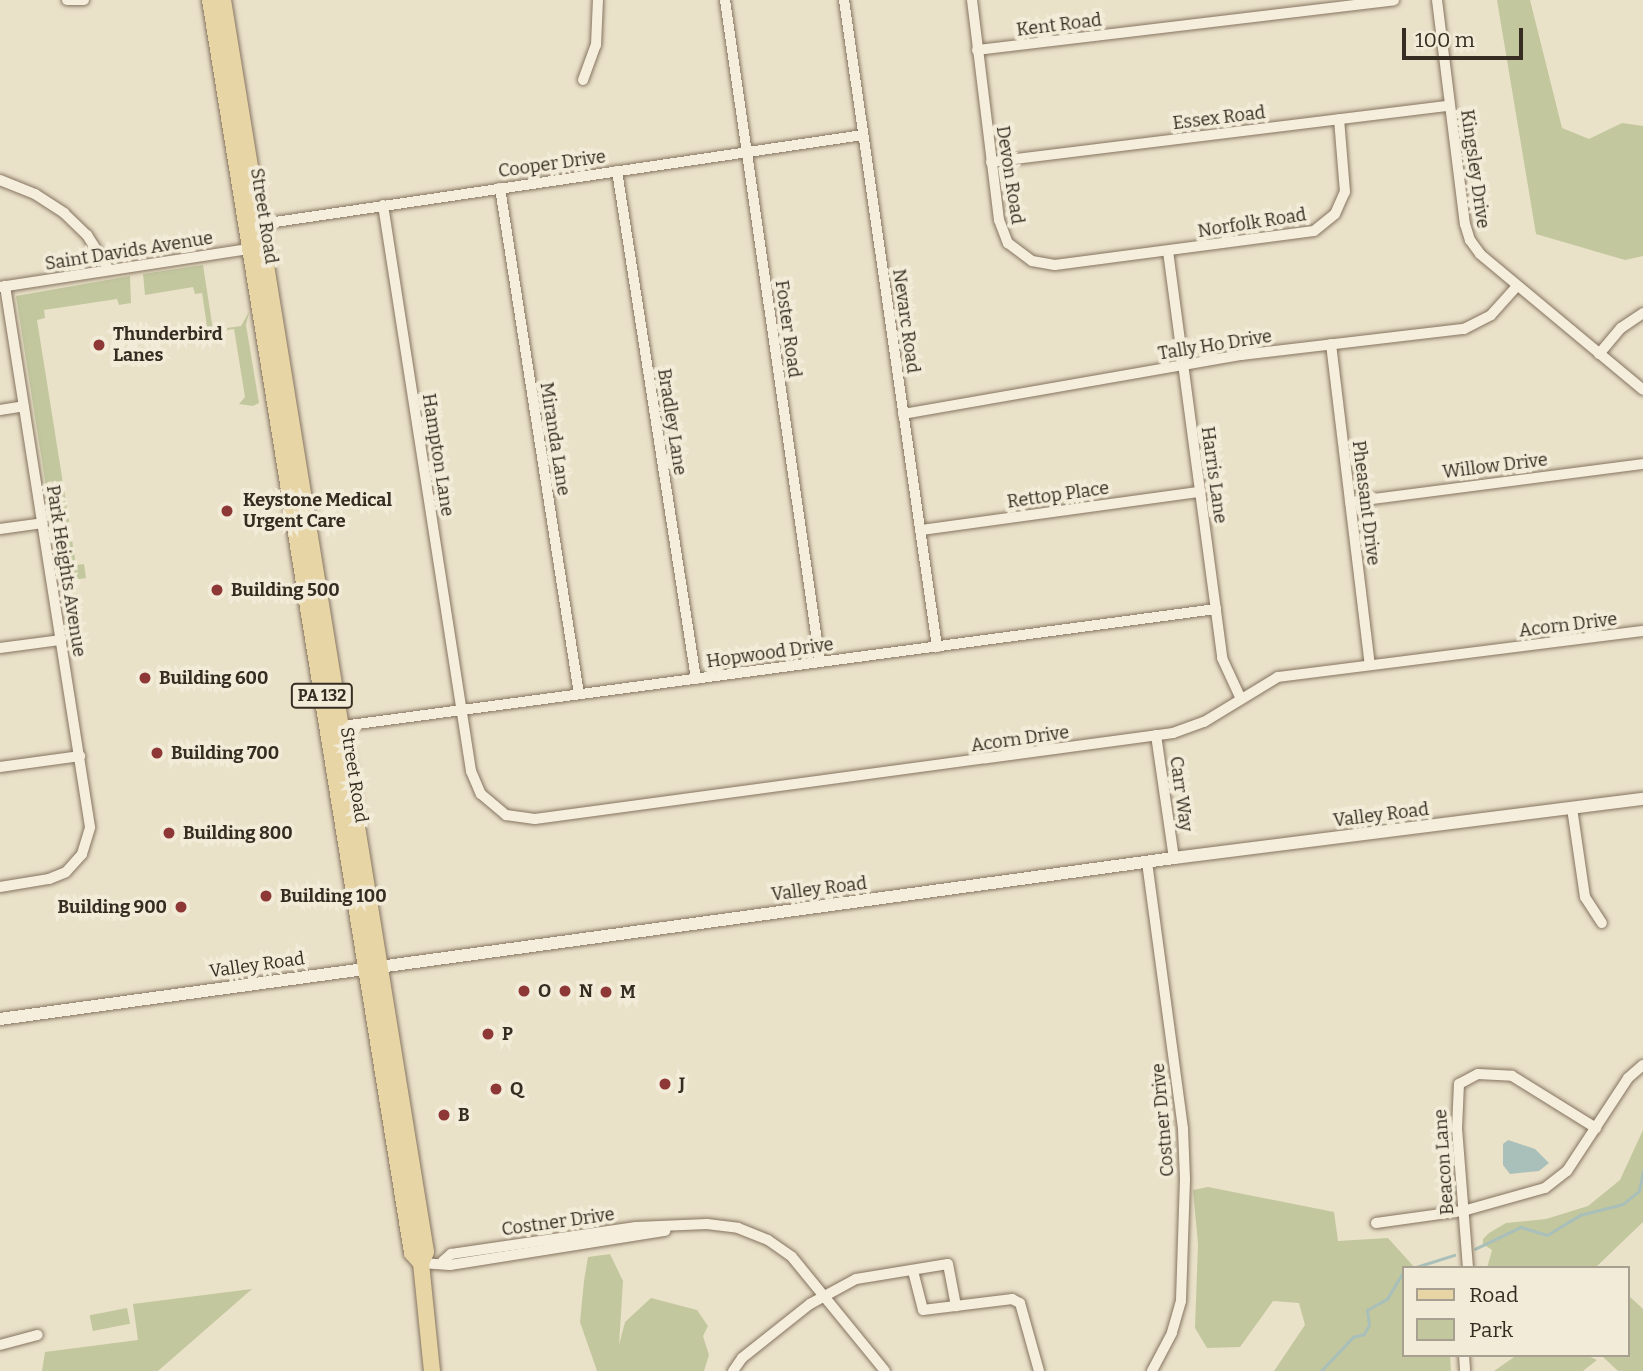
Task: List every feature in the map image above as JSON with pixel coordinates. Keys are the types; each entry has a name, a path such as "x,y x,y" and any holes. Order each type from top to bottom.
{"main road":[{"name":"Street Road","path":"210,0 253,225"},
{"name":"Street Road","path":"223,0 256,248 372,966 412,1253 421,1263 432,1371"}],"street":[{"path":"67,0 83,0"},
{"path":"583,80 596,46 598,0"},
{"name":"Foster Road","path":"725,0 820,662"},
{"name":"Nevarc Road","path":"844,0 937,647"},
{"name":"Devon Road","path":"972,0 1000,226 1015,250 1044,264 1112,258"},
{"name":"Kent Road","path":"978,50 1394,0"},
{"name":"Kingsley Drive","path":"1437,0 1467,233 1480,254 1643,390"},
{"name":"Essex Road","path":"991,162 1450,106"},
{"name":"Norfolk Road","path":"1112,258 1304,235 1324,225 1345,192 1339,119"},
{"name":"Cooper Drive","path":"253,225 863,135"},
{"name":"Bradley Lane","path":"617,171 696,679"},
{"path":"0,180 35,194 64,213 87,235 108,270"},
{"name":"Miranda Lane","path":"500,188 579,694"},
{"name":"Hampton Lane","path":"383,205 462,710"},
{"name":"Saint Davids Avenue","path":"3,286 256,248"},
{"name":"Harris Lane","path":"1168,251 1225,671 1241,699"},
{"name":"Park Heights Avenue","path":"0,887 49,880 78,860 90,827 3,286"},
{"name":"Tally Ho Drive","path":"903,414 1183,366 1331,344 1464,329 1491,315 1517,286"},
{"path":"1599,354 1621,328 1643,313"},
{"name":"Pheasant Drive","path":"1331,344 1370,665"},
{"path":"0,410 24,406"},
{"name":"Willow Drive","path":"1350,502 1643,464"},
{"name":"Rettop Place","path":"920,530 1200,492"},
{"path":"0,529 43,523"},
{"name":"Hopwood Drive","path":"334,727 1216,609"},
{"name":"Acorn Drive","path":"462,710 477,787 499,811 527,820 1156,735 1192,728 1278,677 1643,631"},
{"path":"0,648 61,640"},
{"name":"Carr Way","path":"1156,735 1174,858"},
{"path":"0,767 80,756"},
{"name":"Valley Road","path":"0,1019 1174,858 1643,799"},
{"path":"1572,808 1587,903 1602,923"},
{"name":"Costner Drive","path":"1147,862 1183,1129 1185,1179 1181,1301 1155,1370"},
{"path":"1376,1223 1463,1211 1532,1193 1556,1181 1596,1128 1628,1078 1643,1065"},
{"name":"Beacon Lane","path":"1468,1266 1456,1101 1465,1079 1478,1074 1512,1076 1596,1128"},
{"name":"Costner Drive","path":"421,1263 443,1261 451,1254 623,1229 723,1226 768,1240 792,1257 885,1371"},
{"path":"733,1371 742,1358 824,1294 871,1275 948,1264 956,1306"},
{"path":"913,1271 923,1310 1012,1299 1020,1303 1039,1371"},
{"path":"0,1345 38,1335"}],"green space":[{"path":"1497,0 1530,0 1562,128 1589,139 1622,123 1643,126 1643,256 1625,260 1536,234"},
{"path":"203,265 213,330 241,326 249,312 246,325 259,403 253,406 239,404 245,397 234,329 208,333 202,293 195,294 193,287 145,295 143,274"},
{"path":"130,276 131,303 119,305 117,299 44,310 45,318 37,320 76,565 84,564 86,578 61,582 16,296"},
{"path":"1643,1130 1643,1222 1597,1266 1488,1266 1492,1250 1483,1244 1483,1239 1489,1233 1506,1223 1546,1219 1588,1206 1620,1180"},
{"path":"1208,1187 1334,1212 1338,1241 1388,1238 1413,1266 1402,1266 1402,1357 1450,1357 1451,1371 1274,1371 1305,1325 1299,1303 1273,1301 1240,1347 1207,1348 1195,1328 1198,1244 1193,1190"},
{"path":"610,1254 623,1281 619,1345 625,1322 651,1298 697,1310 708,1326 703,1336 709,1355 704,1371 597,1371 580,1322 584,1281 588,1257"},
{"path":"252,1289 158,1371 42,1371 45,1352 138,1340 133,1304"},
{"path":"1629,1296 1643,1309 1643,1371 1618,1371 1603,1357 1629,1357"},
{"path":"127,1308 130,1324 93,1331 90,1315"},
{"path":"1514,1357 1590,1357 1597,1360 1583,1371 1494,1371"}],"water":[{"path":"1508,1140 1535,1149 1549,1163 1539,1171 1510,1174 1503,1165 1503,1144"}],"waterway":[{"path":"1475,1249 1521,1227 1547,1235 1580,1215 1623,1204 1639,1191 1643,1171"},
{"path":"1419,1266 1454,1255"},
{"path":"1321,1371 1353,1337 1364,1334 1369,1325 1367,1310 1387,1299 1402,1274"}],"place":[{"name":"Thunderbird Lanes","path":"99,345"},
{"name":"Keystone Medical Urgent Care","path":"227,511"},
{"name":"Building 500","path":"217,590"},
{"name":"Building 600","path":"145,678"},
{"name":"Building 700","path":"157,753"},
{"name":"Building 800","path":"169,833"},
{"name":"Building 100","path":"266,896"},
{"name":"Building 900","path":"181,907"},
{"name":"O","path":"524,991"},
{"name":"N","path":"565,991"},
{"name":"M","path":"606,992"},
{"name":"P","path":"488,1034"},
{"name":"J","path":"665,1084"},
{"name":"Q","path":"496,1089"},
{"name":"B","path":"444,1115"}]}
